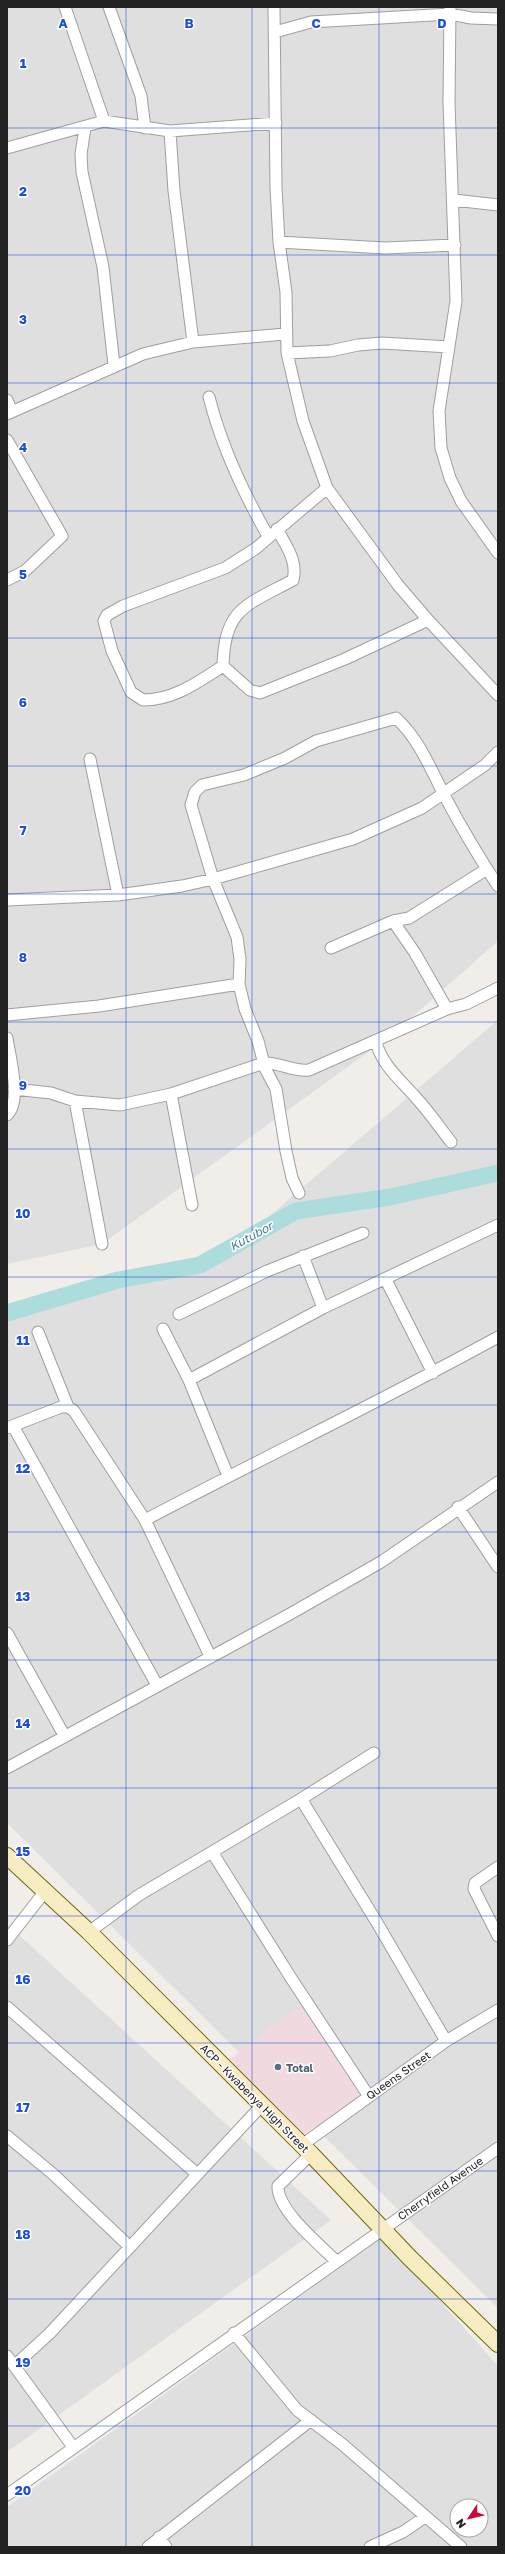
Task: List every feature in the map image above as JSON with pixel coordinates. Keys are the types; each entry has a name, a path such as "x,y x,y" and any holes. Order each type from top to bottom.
{"main road":[{"name":"ACP - Kwabenya High Street","path":"7,1856 46,1890 89,1932 306,2149 382,2229 498,2344"}],"street":[{"path":"65,7 104,122"},
{"path":"109,7 141,96 145,128"},
{"path":"274,7 279,242 286,292 287,353 302,421 327,488 398,585 428,620 498,695"},
{"path":"274,32 311,22 450,11 471,18 498,19"},
{"path":"450,11 449,103 454,200 456,301 439,411 441,448 450,478 461,501 498,553"},
{"path":"7,148 104,122 170,131 276,122"},
{"path":"85,128 81,154 82,172 104,266 114,365"},
{"path":"170,131 174,192 193,342"},
{"path":"454,200 498,205"},
{"path":"279,242 385,248 455,245"},
{"path":"7,400 10,413 114,365 143,354 193,342 286,334"},
{"path":"287,353 330,351 358,345 382,343 449,347"},
{"path":"209,397 214,416 238,479 272,532 294,559 296,570 293,580 237,613 229,626 225,639 223,666"},
{"path":"7,440 62,536 25,571 7,580"},
{"path":"223,666 187,688 168,697 143,700 131,692 112,651 104,621 107,615 123,606 225,568 255,549 272,532 327,488"},
{"path":"223,666 250,690 260,692 345,659 428,620"},
{"path":"299,1193 292,1178 286,1151 278,1097 264,1064 245,1009 239,984 240,959 236,938 213,879 191,805 195,792 202,785 244,775 285,758 316,741 396,718 404,726 430,764 443,792 498,886"},
{"path":"7,900 118,895 213,879 352,839 404,818 479,769 498,752"},
{"path":"90,759 118,895"},
{"path":"331,948 392,921 409,918 487,869"},
{"path":"392,921 415,953 446,1009"},
{"path":"7,1015 99,1006 239,984"},
{"path":"14,1089 51,1093 75,1101 120,1105 171,1094 264,1064 275,1063 297,1071 309,1070 376,1042 446,1009 466,1004 498,988"},
{"path":"7,1038 14,1089 14,1106 7,1115"},
{"path":"376,1042 378,1052 388,1066 418,1100 451,1142"},
{"path":"171,1094 192,1205"},
{"path":"75,1101 102,1244"},
{"path":"189,1380 323,1308 386,1280 498,1225"},
{"path":"178,1314 303,1256 363,1233"},
{"path":"303,1256 323,1308"},
{"path":"386,1280 433,1373"},
{"path":"163,1329 189,1380 228,1476"},
{"path":"38,1332 68,1407"},
{"path":"145,1520 228,1476 433,1373 498,1337"},
{"path":"157,1685 10,1427 61,1407 68,1407 74,1411 145,1520 210,1656"},
{"path":"7,1768 64,1735 290,1614 381,1562 458,1507 498,1482"},
{"path":"458,1507 498,1567"},
{"path":"7,1633 64,1735"},
{"path":"89,1932 139,1895 301,1799 374,1753"},
{"path":"301,1799 376,1921 446,2041"},
{"path":"212,1852 291,1978 368,2095"},
{"path":"498,1867 475,1883 474,1889 498,1936"},
{"path":"7,1940 46,1890"},
{"path":"7,2007 197,2174"},
{"name":"Queens Street","path":"336,2261 287,2209 278,2194 278,2186 306,2149 368,2095 446,2041 498,2010"},
{"path":"14,2366 50,2333 262,2105"},
{"path":"7,2136 53,2174 130,2247"},
{"name":"Cherryfield Avenue","path":"7,2495 234,2333 498,2148"},
{"path":"234,2333 286,2398 461,2547"},
{"path":"7,2356 73,2447"},
{"path":"148,2547 311,2420"},
{"path":"370,2547 403,2532 425,2517"},
{"path":"160,2537 166,2547"}],"shaded area":[{"path":"7,7 498,7 498,941 392,1035 102,1244 7,1264"},
{"path":"498,1020 498,2308 7,1823 7,1321 238,1243"},
{"path":"7,1924 331,2220 7,2452"},
{"path":"300,2005 364,2094 303,2135 230,2059"},
{"path":"383,2237 498,2366 498,2547 7,2547 7,2507"}],"waterway":[{"name":"Kutubor","path":"7,1313 118,1280 200,1265 296,1211 390,1197 498,1173"}],"place":[{"name":"Total","path":"278,2067"}]}
